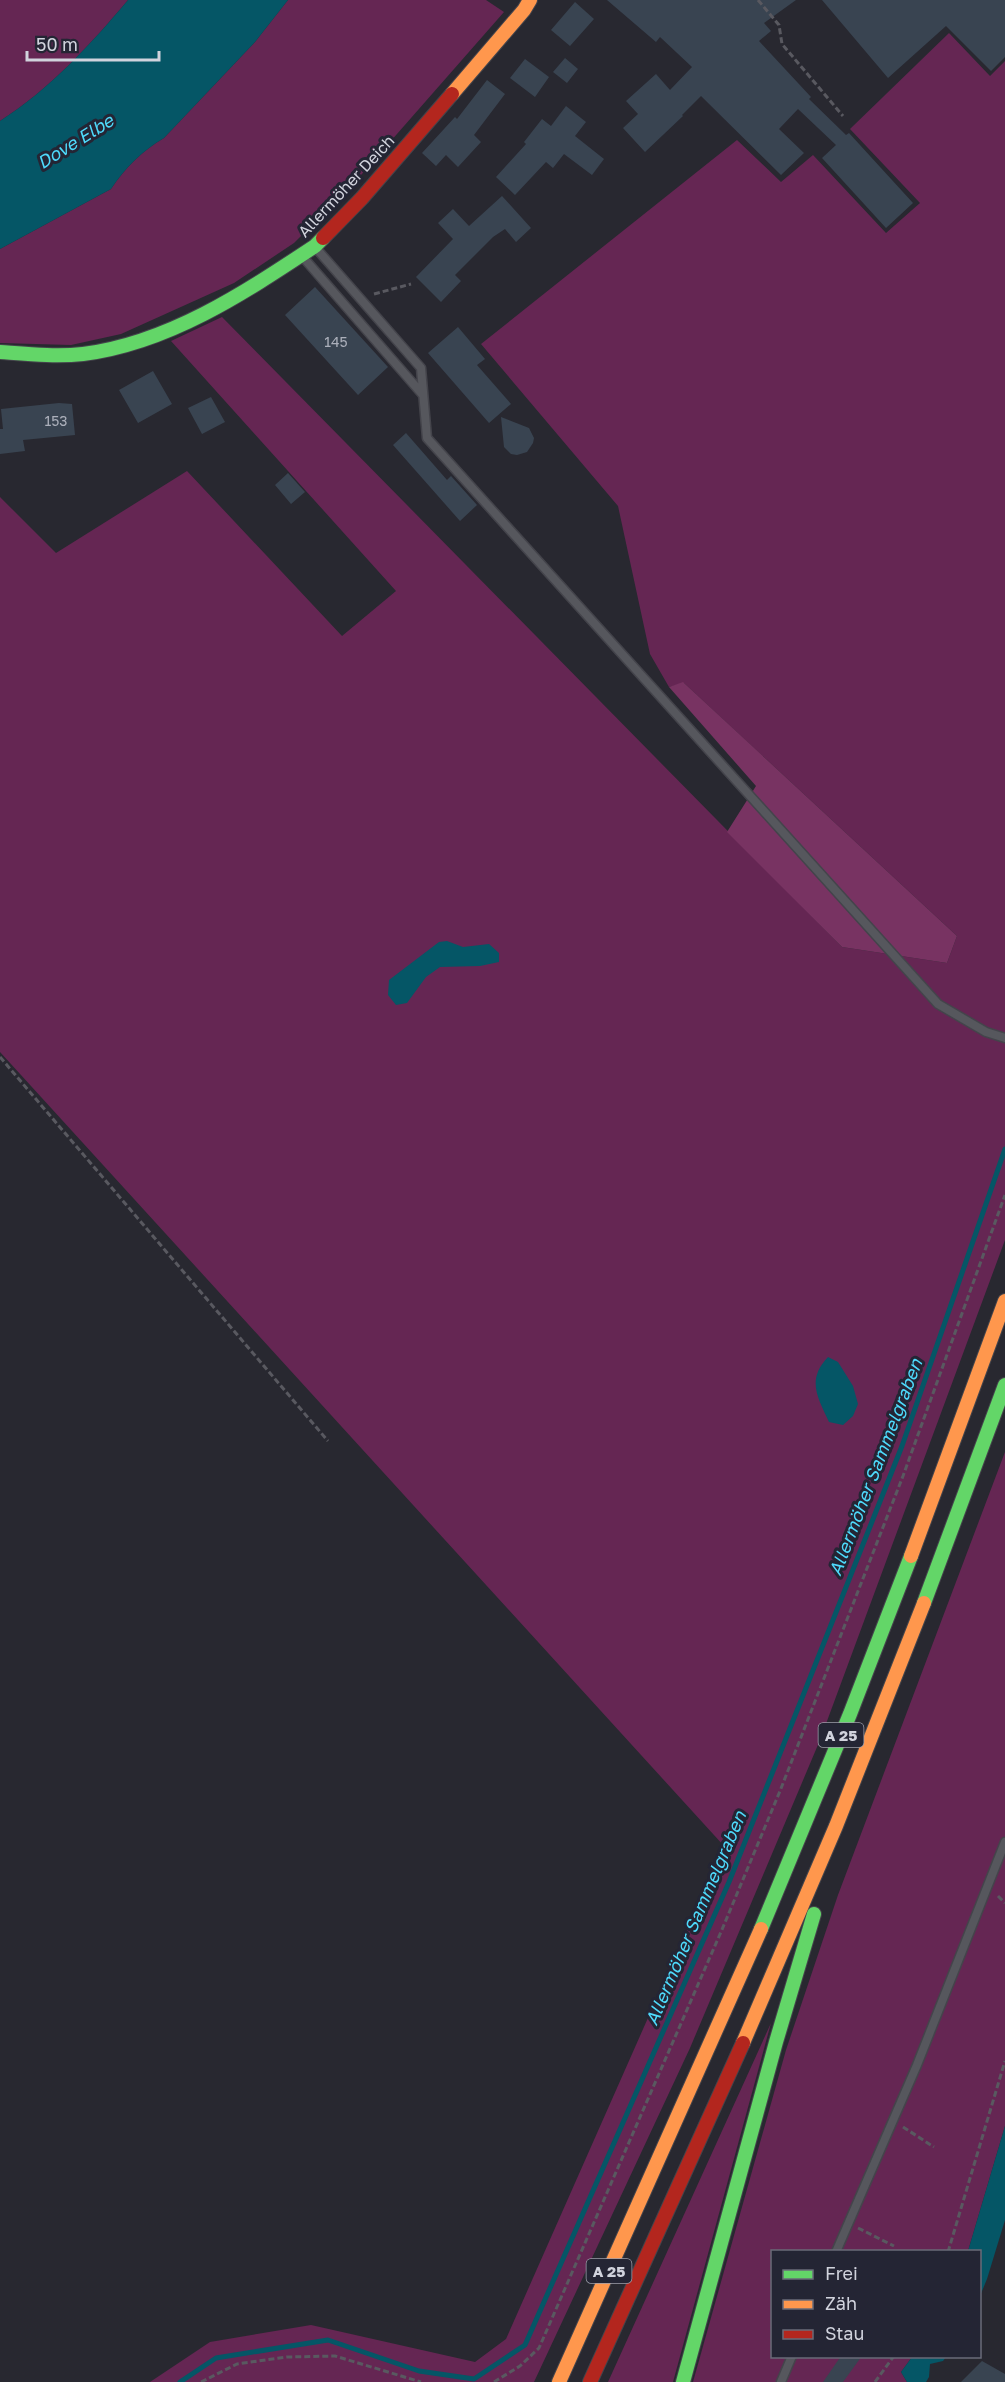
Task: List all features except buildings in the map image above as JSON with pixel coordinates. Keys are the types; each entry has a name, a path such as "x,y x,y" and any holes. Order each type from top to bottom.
{"main road":[{"name":"Allermöher Deich","path":"0,352 42,355 82,354 124,346 169,330 240,296 302,256 315,246 362,198 531,0"},
{"name":"A 25","path":"559,2382 659,2160 855,1702 1005,1301"},
{"name":"A 25","path":"590,2382 686,2173 836,1826 933,1579 1005,1385"},
{"path":"683,2382 776,2043 804,1952 836,1826"}],"lane":[{"path":"315,246 421,369 427,438 938,1004 986,1032 1005,1038"},
{"path":"302,256 423,395"},
{"path":"837,2250 894,2121 1005,1842"},
{"path":"781,2382 791,2358"}],"path":[{"path":"758,0 778,25 782,45 843,116"},
{"path":"360,298 411,284"},
{"path":"0,1057 328,1441"},
{"path":"494,2382 520,2366 539,2348 721,1932 865,1576 1005,1195"},
{"path":"949,2250 1005,2061"},
{"path":"894,2121 934,2147"},
{"path":"849,2223 894,2246"},
{"path":"201,2382 237,2364 287,2357 335,2356 421,2382"},
{"path":"875,2382 893,2358"}],"shaded area":[{"path":"0,0 128,0 52,81 0,121"},
{"path":"288,0 486,0 504,12 354,183 294,243 234,283 121,334 71,345 0,343 0,249 111,189 134,160 164,138 255,42"},
{"path":"949,33 990,76 1005,61 1005,1240 820,1740 690,2048 534,2382 150,2382 210,2342 311,2325 475,2362 506,2339 724,1846 0,1052 0,497 56,553 187,471 342,636 396,591 171,341 222,317 842,947 947,963 957,936 684,683 669,687 650,654 618,506 481,344 737,140 781,182 813,155 886,233 920,203 850,129"},
{"path":"683,682 957,936 947,963 842,947 727,832 756,786 669,687"},
{"path":"1005,1452 1005,2126 968,2250 771,2250 771,2358 911,2358 901,2372 907,2382 693,2382 786,2050 838,1895"},
{"path":"771,2023 673,2382 608,2382"}],"water":[{"name":"Dove Elbe","path":"128,0 288,0 255,42 164,138 134,160 111,189 0,249 0,121 52,81"},
{"path":"447,941 463,947 489,944 499,953 499,962 480,966 440,967 426,977 407,1003 396,1005 388,995 389,980 439,942"},
{"path":"828,1357 838,1362 853,1386 858,1404 853,1416 843,1425 829,1422 816,1389 817,1373"},
{"path":"1005,2126 1005,2220 981,2294 981,2250 968,2250"},
{"path":"911,2358 945,2358 943,2361 930,2364 929,2377 926,2382 907,2382 901,2372"}],"waterway":[{"name":"Allermöher Sammelgraben","path":"180,2382 216,2358 328,2340 419,2371 474,2379 525,2345 729,1882 902,1446 1005,1149"}],"traffic: fast":[{"path":"0,352 73,355 115,348 146,339 205,314 261,281 315,246 323,238"},
{"path":"924,1603 1005,1385"},
{"path":"761,1929 850,1714 911,1556"},
{"path":"683,2382 776,2042 814,1914"}],"traffic: slow":[{"path":"452,94 530,0"},
{"path":"911,1556 1005,1301"},
{"path":"743,2043 836,1826 924,1603"},
{"path":"559,2382 761,1929"}],"traffic: jam":[{"path":"323,238 362,198 452,94"},
{"path":"590,2382 743,2043"}]}
